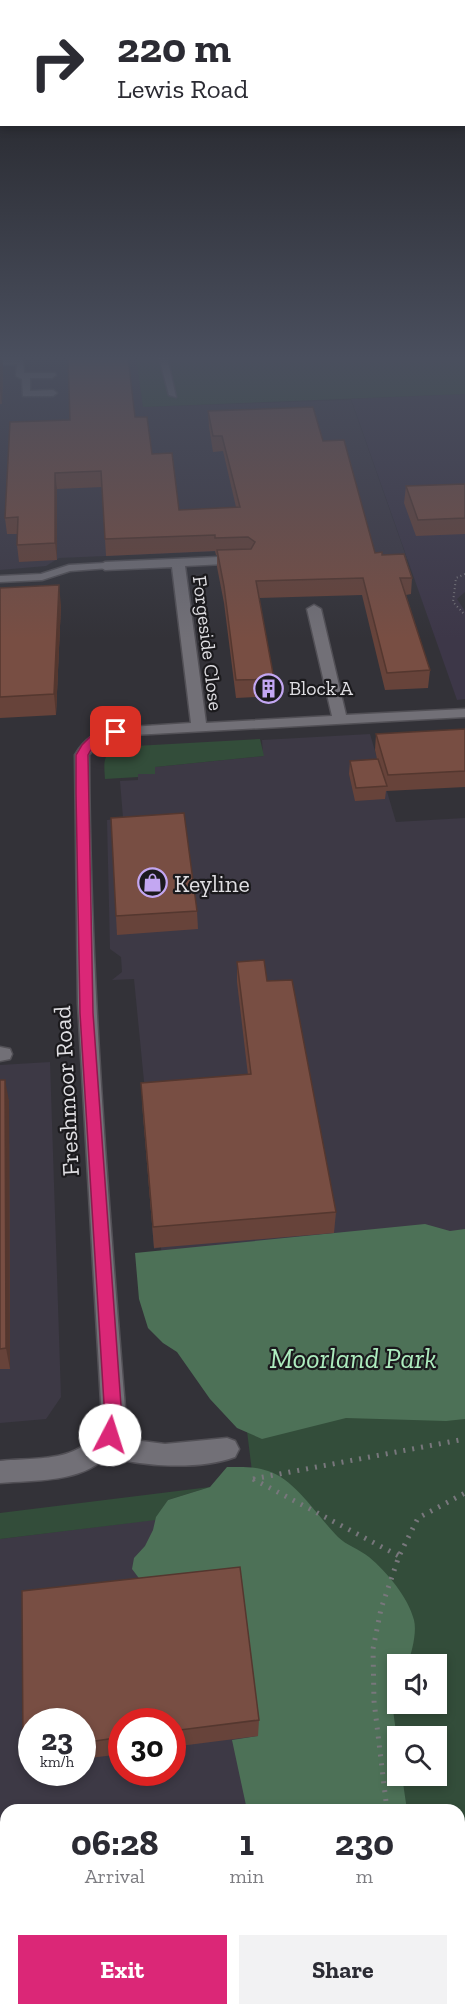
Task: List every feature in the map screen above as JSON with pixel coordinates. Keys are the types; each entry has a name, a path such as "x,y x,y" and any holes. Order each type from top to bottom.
{"street":[{"name":"Forgeside Close","path":"105,566 247,560"},
{"name":"Forgeside Close","path":"178,563 199,728"},
{"path":"314,609 340,720"},
{"path":"199,728 465,713"},
{"name":"Freshmoor Road","path":"103,1444 110,1435 114,1420 90,1086 81,812 82,755 96,738 116,732 199,728"},
{"path":"0,1472 79,1463 103,1444 126,1452 148,1455 228,1449"}],"lane":[{"name":"Forgeside Close","path":"0,579 42,577 69,567 105,566"}],"path":[{"path":"465,574 456,578 453,602 465,615"},
{"path":"399,1556 253,1479 465,1439"},
{"path":"386,1804 374,1701 374,1649 381,1609 399,1556 418,1518 465,1493"}],"shaded area":[{"path":"0,451 369,451 407,559 247,566 245,550 59,558 46,566 0,570"},
{"path":"369,451 465,451 465,592 457,599 465,611 465,699 457,700"},
{"path":"370,734 396,822 465,818 465,1233 162,1264 161,1247 154,1249 142,1103 146,1102 134,979 112,980 122,972 121,957 110,949 107,820 123,818 120,781 138,780 138,774 155,767 263,756 262,740"},
{"path":"50,1062 61,1397 46,1419 0,1423 0,1065"},
{"path":"256,1507 293,1804 0,1804 0,1539"}],"green space":[{"path":"260,739 264,756 155,767 155,774 105,779 106,756 117,747"},
{"path":"425,1224 450,1231 465,1229 465,1419 446,1421 346,1418 262,1439 237,1428 210,1399 177,1352 163,1343 148,1328 139,1299 135,1253"},
{"name":"Moorland Park","path":"465,1233 465,1804 293,1804 245,1415"},
{"path":"227,1467 263,1469 288,1482 338,1537 369,1557 396,1586 411,1611 415,1630 411,1654 387,1654 387,1714 394,1714 395,1726 387,1726 387,1786 403,1786 406,1804 246,1804 232,1740 258,1736 132,1569 134,1558 145,1546 153,1530 156,1517 168,1500 210,1487"},
{"path":"210,1487 168,1500 156,1520 0,1539 0,1513"}],"building":[{"path":"8,451 172,453 179,510 240,507 226,451 347,451 375,553 404,554 412,578 400,578 430,670 387,673 363,578 256,581 274,679 236,680 217,550 251,549 255,542 248,537 215,538 215,535 105,539 101,471 55,473 55,543 17,545 18,517 5,518"},
{"path":"465,484 465,518 418,520 406,486"},
{"path":"59,585 54,694 0,697 0,588"},
{"path":"465,729 465,771 388,775 376,734"},
{"path":"378,759 387,786 356,788 350,761"},
{"name":"Keyline","path":"184,813 197,911 116,916 111,818"},
{"path":"264,960 267,981 292,980 336,1212 153,1227 141,1083 251,1074 237,962"},
{"path":"0,1080 5,1080 6,1348 0,1349"},
{"path":"240,1567 259,1720 186,1729 186,1708 108,1708 108,1739 96,1741 96,1708 23,1708 22,1591"}],"place":[{"name":"Block A","path":"268,688"},
{"name":"Keyline","path":"153,883"}],"route":[{"path":"110,1435 114,1420 86,1013 81,793 82,755 96,738 116,732"}]}
